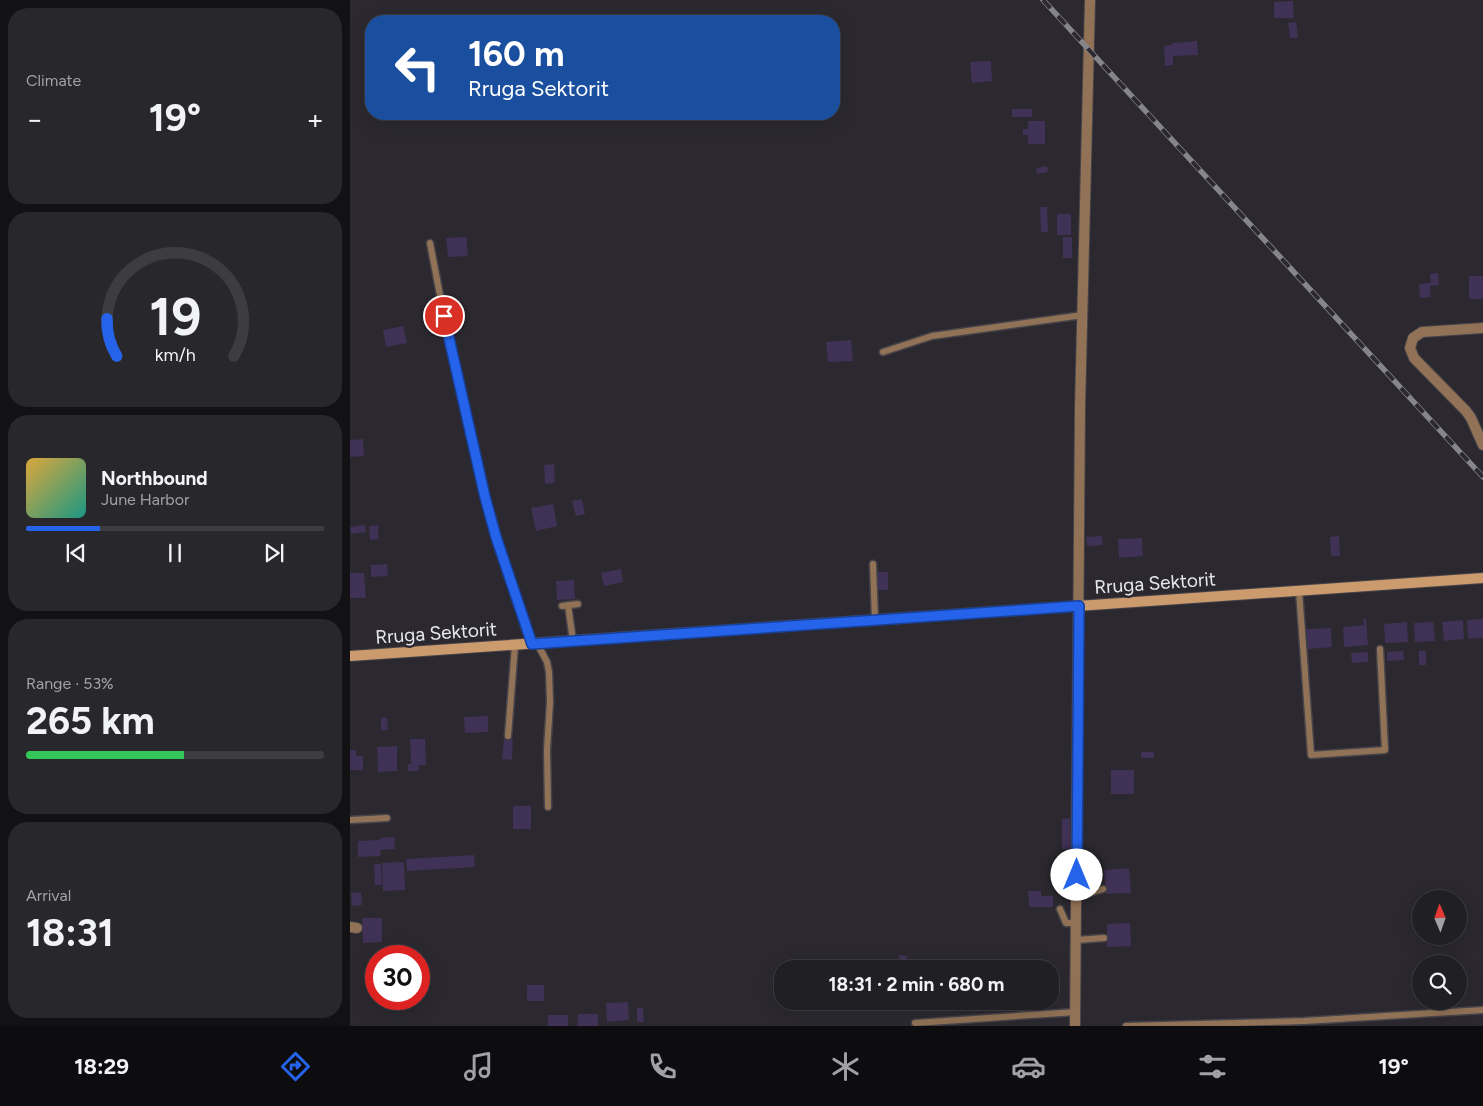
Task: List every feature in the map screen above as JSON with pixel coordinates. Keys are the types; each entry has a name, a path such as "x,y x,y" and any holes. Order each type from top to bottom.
{"street":[{"path":"1075,1026 1080,408 1084,315 1090,0"},
{"path":"1483,328 1422,332 1413,338 1410,348 1414,358 1466,411 1483,445"},
{"name":"Rruga Sektorit","path":"350,656 1483,578"}],"lane":[{"path":"430,243 444,316 485,497 496,537 534,643 547,662 550,702 547,750 548,807"},
{"path":"883,352 932,336 1084,315"},
{"path":"873,564 875,620"},
{"path":"1299,591 1311,755 1385,750 1380,649"},
{"path":"572,641 565,605 578,604"},
{"path":"508,736 514,645"},
{"path":"350,820 387,818"},
{"path":"1076,894 1083,895 1103,889"},
{"path":"1060,909 1066,923 1076,924"},
{"path":"1076,940 1104,938"},
{"path":"1126,1026 1304,1021 1483,1010"},
{"path":"915,1023 1076,1012"}],"building":[{"path":"1293,1 1294,18 1274,18 1274,2"},
{"path":"1296,22 1298,38 1290,38 1288,23"},
{"path":"1197,41 1198,55 1173,56 1173,65 1165,66 1164,46 1172,45 1172,43"},
{"path":"991,61 992,81 972,83 970,62"},
{"path":"1012,109 1032,109 1032,117 1012,117"},
{"path":"1028,121 1045,121 1045,144 1028,144 1028,135 1023,135 1023,129 1028,129"},
{"path":"1047,166 1048,172 1037,174 1036,168"},
{"path":"1040,207 1047,207 1048,232 1041,232"},
{"path":"1057,214 1071,214 1071,235 1057,235"},
{"path":"466,237 468,256 448,257 446,238"},
{"path":"1063,237 1072,237 1072,258 1063,258"},
{"path":"1438,273 1439,285 1430,286 1431,297 1420,298 1419,284 1431,283 1430,274"},
{"path":"1469,276 1483,276 1483,299 1469,299"},
{"path":"403,326 407,343 386,347 383,330"},
{"path":"851,340 853,361 828,362 826,342"},
{"path":"363,439 364,456 350,457 350,440"},
{"path":"554,464 555,483 545,484 544,465"},
{"path":"582,499 585,514 576,516 572,501"},
{"path":"553,504 557,526 536,531 531,508"},
{"path":"365,525 366,532 351,534 350,527"},
{"path":"378,525 378,539 370,540 369,526"},
{"path":"1102,536 1103,545 1087,546 1086,537"},
{"path":"1339,536 1340,556 1331,556 1330,537"},
{"path":"1142,538 1143,556 1119,558 1118,539"},
{"path":"387,564 388,576 371,577 371,565"},
{"path":"621,569 623,582 604,586 601,573"},
{"path":"876,572 888,572 888,590 875,590"},
{"path":"350,573 364,573 366,598 350,598"},
{"path":"574,580 575,599 557,600 556,581"},
{"path":"1363,619 1366,619 1368,645 1344,647 1343,627 1364,625"},
{"path":"1483,619 1483,638 1468,639 1467,620"},
{"path":"1463,620 1464,639 1444,641 1442,622"},
{"path":"1407,622 1408,642 1385,643 1384,624"},
{"path":"1433,622 1435,641 1415,642 1414,623"},
{"path":"1331,628 1332,647 1308,649 1306,629"},
{"path":"1403,651 1404,660 1387,661 1387,652"},
{"path":"1419,651 1426,651 1426,665 1419,665"},
{"path":"1368,652 1368,662 1352,663 1351,653"},
{"path":"488,716 488,732 465,733 464,717"},
{"path":"381,718 387,718 388,730 381,730"},
{"path":"410,739 425,739 426,765 419,765 419,771 408,771 408,764 411,764"},
{"path":"504,739 513,740 512,760 502,759"},
{"path":"397,746 397,771 378,772 377,747"},
{"path":"350,750 356,750 356,756 363,756 363,770 350,770"},
{"path":"1141,752 1154,752 1154,758 1141,758"},
{"path":"1111,770 1134,770 1134,794 1111,794"},
{"path":"513,806 531,806 531,829 513,829"},
{"path":"1070,818 1070,849 1062,849 1062,819"},
{"path":"394,837 395,849 380,850 381,856 358,857 358,841"},
{"path":"474,855 475,867 407,871 406,859"},
{"path":"404,862 405,890 383,891 382,863"},
{"path":"374,864 381,864 382,885 375,885"},
{"path":"1129,868 1131,893 1106,894 1104,870"},
{"path":"1028,891 1041,891 1041,896 1053,896 1053,907 1029,907"},
{"path":"361,892 362,905 352,906 351,893"},
{"path":"362,918 382,918 382,942 363,943"},
{"path":"1130,923 1131,946 1107,947 1107,924"},
{"path":"899,955 907,956 907,960 899,960"},
{"path":"527,985 544,985 544,1001 527,1001"},
{"path":"628,1002 629,1020 607,1022 606,1003"},
{"path":"637,1008 643,1008 644,1022 637,1022"},
{"path":"578,1014 598,1014 598,1026 577,1026"},
{"path":"548,1015 568,1015 568,1026 548,1026"}],"railway":[{"path":"1043,0 1483,477"}],"route":[{"path":"444,316 485,497 496,537 532,644 1079,606 1077,875"}]}
